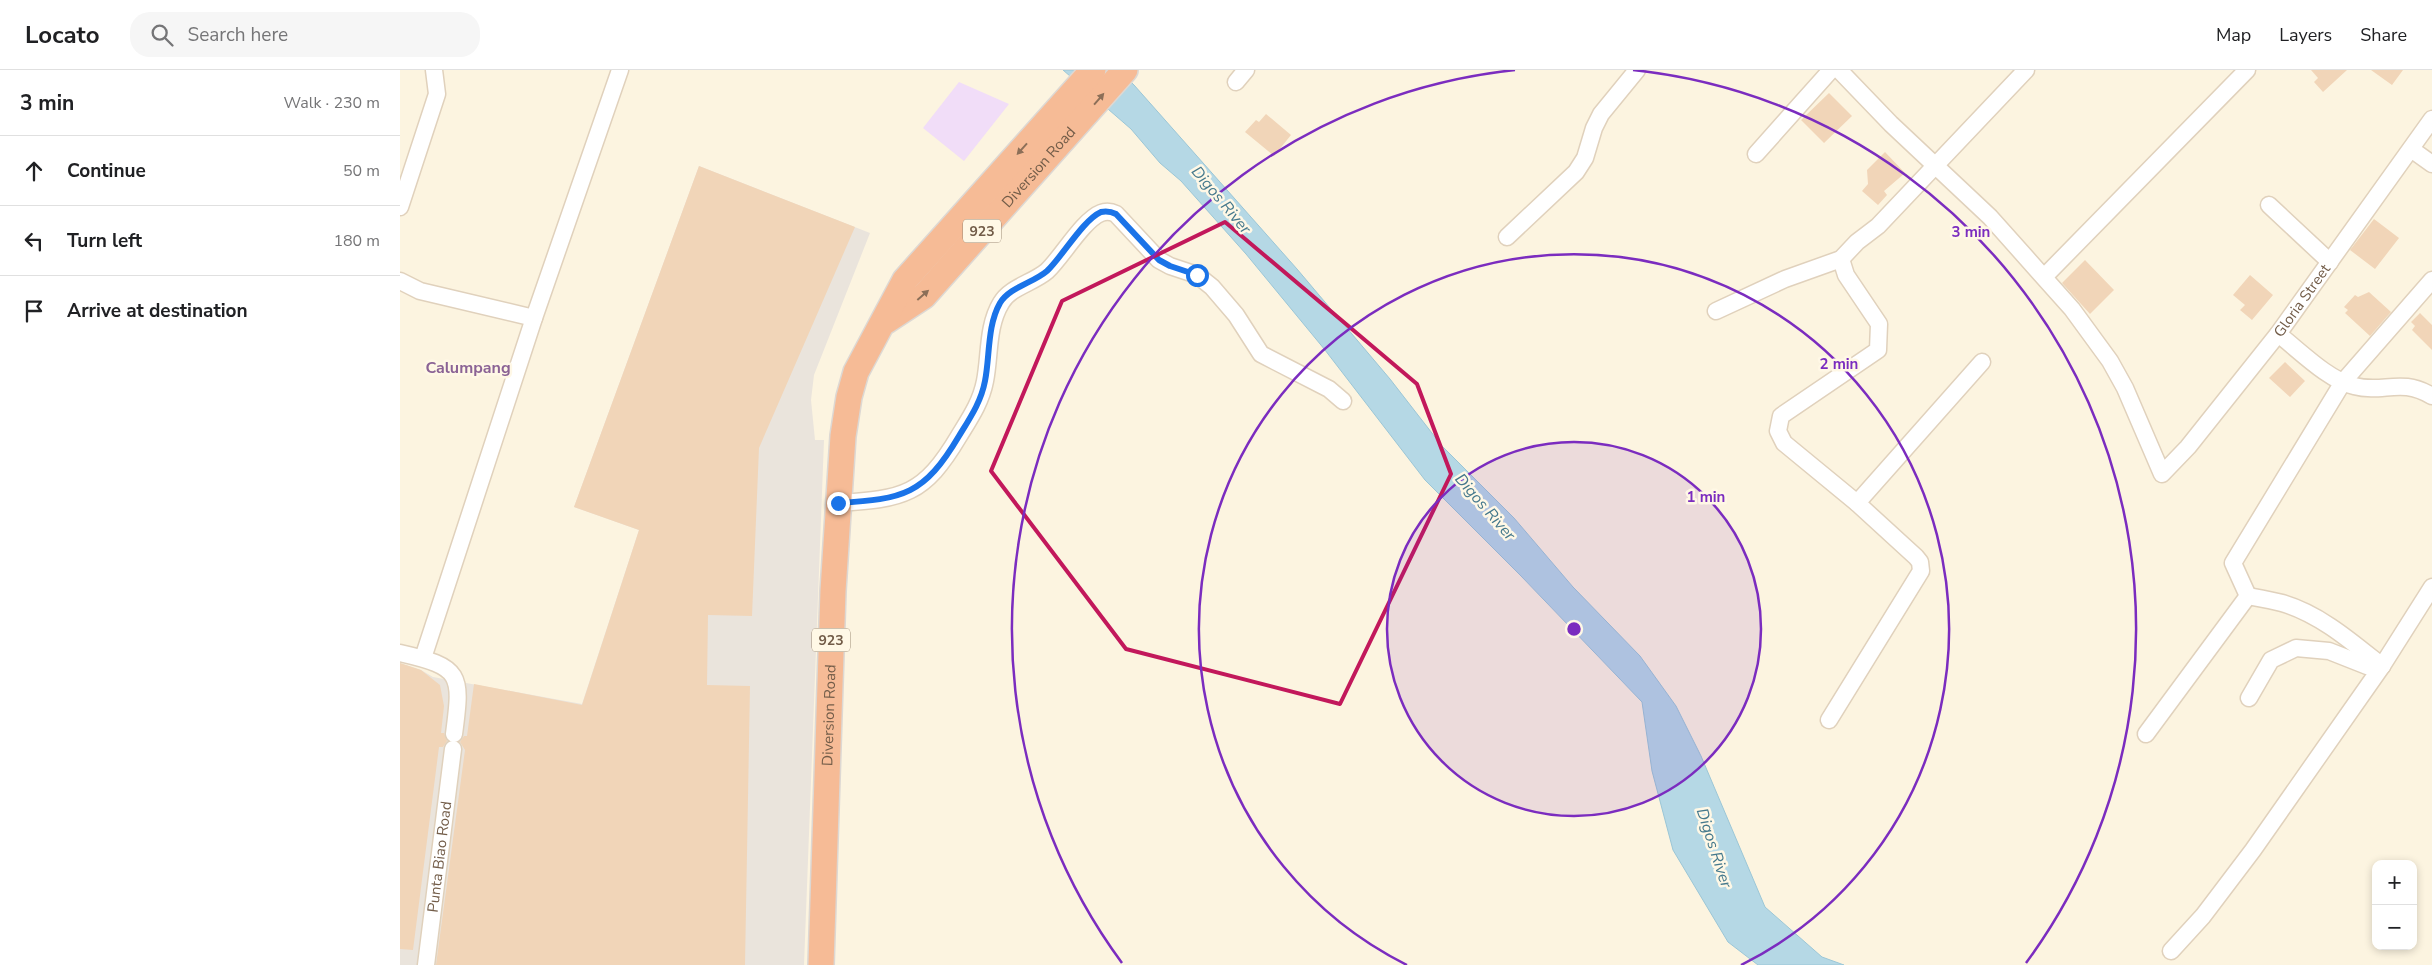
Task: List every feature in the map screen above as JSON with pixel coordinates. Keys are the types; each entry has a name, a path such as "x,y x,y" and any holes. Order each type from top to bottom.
{"highway":[{"name":"Diversion Road","path":"821,965 833,591 843,436 849,396 866,352 883,323 924,296 1064,121 1093,70"},
{"name":"Diversion Road","path":"1064,121 1125,70"}],"street":[{"path":"400,208 437,94 434,70"},
{"path":"423,658 534,318 620,70"},
{"path":"1507,237 1576,172 1585,158 1594,128 1601,114 1637,70"},
{"path":"1756,154 1831,70"},
{"path":"1839,70 1891,124 1990,217 2044,277 2247,70"},
{"path":"1716,311 1785,279 1841,259 1857,242 1878,226 2026,70"},
{"name":"Gloria Street","path":"2044,277 2072,309 2110,361 2125,388 2162,474 2188,447 2278,334 2432,120"},
{"path":"2411,148 2432,164"},
{"path":"2269,205 2330,262"},
{"path":"838,503 880,500 900,496 922,485 938,469 979,402 985,380 991,334 1001,303 1015,290 1048,270 1089,222 1101,212 1116,214 1159,260 1170,266 1197,275 1212,287 1236,315 1261,354 1329,390 1343,401"},
{"path":"1829,720 1921,571 1920,562 1916,557 1857,503 1784,443 1778,431 1781,416 1878,350 1879,324 1846,275 1841,259"},
{"path":"2248,596 2233,563 2343,382 2432,280"},
{"path":"400,281 420,291 534,318"},
{"path":"2278,334 2333,377 2343,382 2363,388 2411,386 2432,396"},
{"path":"1857,503 1982,362"},
{"path":"2171,951 2203,916 2253,850 2382,666 2432,587"},
{"path":"2248,596 2282,603 2303,611 2334,629 2382,666"},
{"path":"2146,734 2248,596"},
{"path":"2249,698 2271,660 2296,648 2329,651 2367,666 2382,666"},
{"name":"Punta Biao Road","path":"400,653 423,658 442,665 455,675 458,684 459,701 426,965"}],"highlighted area":[{"path":"1225,222 1417,384 1451,474 1340,704 1126,649 991,471 1062,301"}],"shaded area":[{"path":"959,82 1009,104 964,161 923,128"},
{"path":"699,166 870,233 814,375 811,400 815,440 824,440 804,965 400,965 400,663 421,670 433,677 582,704 639,530 574,507"}],"water":[{"name":"Digos River","path":"1063,70 1118,70 1134,85 1297,269 1390,379 1442,446 1514,518 1573,587 1640,656 1676,706 1701,756 1765,907 1822,957 1844,965 1758,965 1728,942 1673,850 1652,771 1642,702 1521,576 1425,480 1325,350 1246,254 1181,181 1160,163 1131,129"}],"building":[{"path":"2311,70 2347,70 2323,92 2314,82 2318,78"},
{"path":"2371,70 2403,70 2392,85"},
{"path":"1829,93 1852,116 1824,143 1801,120"},
{"path":"1266,114 1291,135 1274,156 1245,132 1256,120 1259,122"},
{"path":"1885,152 1905,173 1884,191 1887,195 1878,205 1862,191 1868,184 1867,170"},
{"path":"699,166 855,227 759,448 752,616 708,615 707,685 750,686 745,965 436,965 465,750 460,742 464,736 467,736 474,684 582,705 639,530 574,507"},
{"path":"2374,219 2399,238 2375,269 2350,250"},
{"path":"2085,260 2114,290 2090,314 2062,283"},
{"path":"2250,275 2273,295 2252,320 2240,310 2245,305 2233,295"},
{"path":"2369,292 2391,312 2370,336 2345,313 2348,310 2344,307 2355,295 2358,297"},
{"path":"2420,313 2432,325 2432,350 2412,330 2415,326 2411,322"},
{"path":"2285,362 2305,381 2290,397 2269,378"},
{"path":"400,663 421,670 440,685 444,706 441,733 444,733 447,741 443,747 439,747 413,950 400,949"}],"district":[{"name":"Calumpang","path":"468,368"}],"route":[{"path":"838,503 880,500 900,496 922,485 938,469 977,408 985,380 995,316 1001,303 1006,296 1048,270 1089,222 1101,212 1116,214 1159,260 1170,266 1197,275"}]}
